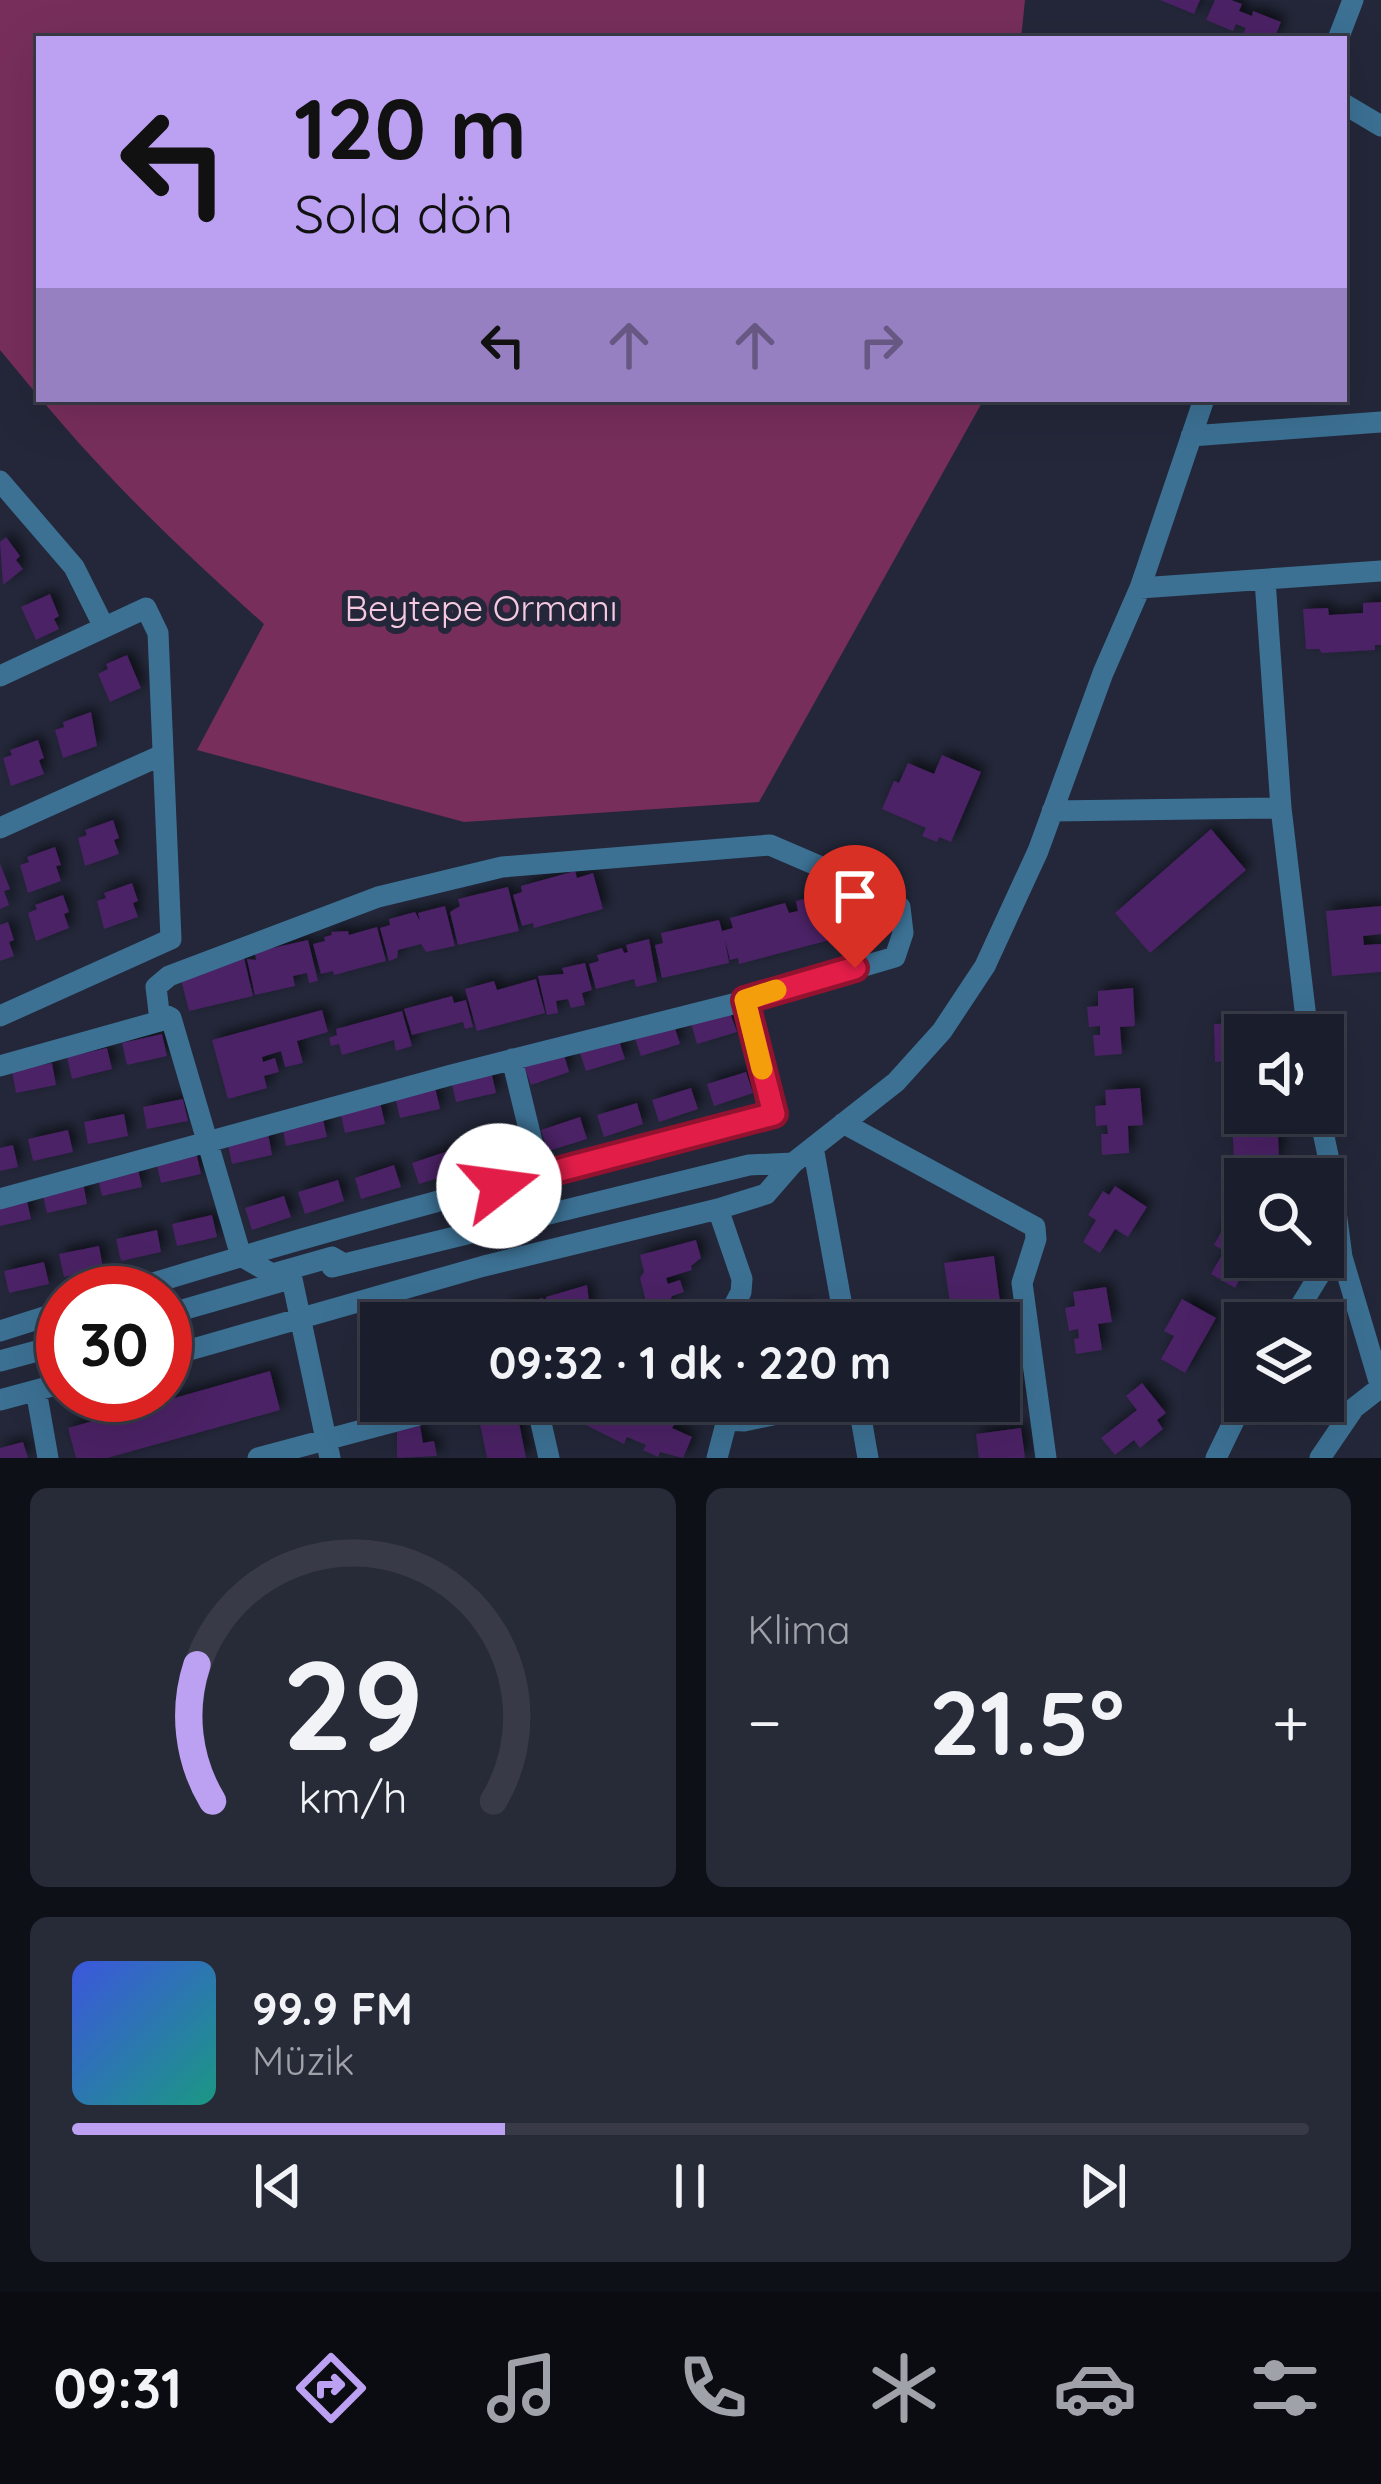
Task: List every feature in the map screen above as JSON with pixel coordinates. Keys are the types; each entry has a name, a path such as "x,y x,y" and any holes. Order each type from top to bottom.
{"street":[{"path":"1339,36 1353,0"},
{"path":"1347,106 1381,126"},
{"path":"192,1349 484,1266 766,1194 793,1163 896,1082 942,1031 985,966 1140,587 1203,402"},
{"path":"1190,436 1381,422"},
{"path":"0,481 74,567 104,627"},
{"path":"1140,587 1381,571"},
{"path":"1265,580 1281,808 1306,1014"},
{"path":"0,676 146,608 158,633 171,938 0,1016"},
{"path":"0,828 162,755"},
{"path":"1052,811 1281,808"},
{"path":"0,1198 211,1143 512,1059 745,1000 895,957 903,933 900,907 770,845 502,867 379,898 169,976 156,987 155,999 159,1012 171,1018 211,1143 241,1256 272,1274 332,1257 344,1264"},
{"path":"192,1271 774,1114 745,1000"},
{"path":"0,1066 171,1018"},
{"path":"512,1059 540,1175"},
{"path":"843,1123 1035,1227 1036,1239 1022,1282 1046,1458"},
{"path":"813,1147 841,1302"},
{"path":"192,1307 344,1264 749,1165 793,1163"},
{"path":"718,1209 742,1280 736,1302"},
{"path":"192,1294 223,1285 241,1256"},
{"path":"1320,1458 1354,1408 1381,1387 1344,1261"},
{"path":"292,1279 328,1449"},
{"path":"0,1330 36,1319"},
{"path":"0,1361 36,1351"},
{"path":"0,1400 36,1390"},
{"path":"42,1422 48,1458"},
{"path":"258,1458 328,1449 408,1422"},
{"path":"541,1422 549,1458"},
{"path":"717,1458 726,1422"},
{"path":"862,1422 868,1458"},
{"path":"1216,1458 1233,1422"}],"green space":[{"path":"0,0 1025,0 1021,36 36,36 36,393 0,350"},
{"name":"Beytepe Ormanı","path":"44,402 982,402 759,802 464,822 197,750 264,624 93,459"}],"building":[{"path":"1160,0 1200,0 1194,14"},
{"path":"1215,0 1231,0 1242,4 1239,11 1281,22 1275,36 1248,36 1243,34 1246,28 1236,24 1233,31 1206,20"},
{"path":"6,537 23,569 3,585 0,542"},
{"path":"50,594 59,629 36,640 21,607"},
{"path":"1381,602 1381,645 1375,645 1375,650 1322,653 1306,649 1303,609 1328,608 1329,615 1363,613 1363,603"},
{"path":"127,655 141,688 110,702 98,674 108,669 106,664"},
{"path":"91,712 97,746 63,758 55,730"},
{"path":"38,740 44,774 11,786 3,758 12,755 10,750"},
{"path":"942,755 981,772 951,842 922,836 926,828 882,809 908,763 934,774"},
{"path":"113,820 119,854 85,866 78,838 87,835 85,830"},
{"path":"1211,829 1246,870 1150,953 1115,913"},
{"path":"55,847 61,881 28,893 20,865 29,862 27,857"},
{"path":"0,864 10,889 4,891 9,905 0,909"},
{"path":"575,871 577,878 593,873 603,909 534,928 533,923 522,926 513,895 522,892 521,886"},
{"path":"132,883 138,917 104,929 97,901 106,898 104,893"},
{"path":"508,887 519,931 458,945 450,912 460,906 458,899"},
{"path":"866,891 875,928 739,964 738,958 730,960 725,940 729,963 662,978 655,945 663,943 661,933 719,920 722,931 733,928 730,918 785,903 789,913 798,911 796,901 823,894 825,902"},
{"path":"63,895 69,928 36,941 28,913 37,909 35,905"},
{"path":"445,906 455,946 426,952 421,944 398,950 397,958 389,961 380,928 390,925 389,919 415,912 420,921 418,913"},
{"path":"1381,906 1381,934 1363,936 1364,945 1381,944 1381,972 1332,976 1326,911"},
{"path":"8,922 14,956 0,961 0,925"},
{"path":"377,927 386,961 321,974 313,944 325,941 331,932 348,931 349,935"},
{"path":"649,939 657,982 636,987 634,979 596,989 589,964 599,961 597,955 622,948 628,952 626,945"},
{"path":"308,940 318,981 309,983 307,973 293,976 295,986 255,995 247,959 256,960 255,952"},
{"path":"244,958 253,996 189,1011 181,980"},
{"path":"585,963 592,990 582,993 585,1005 571,1008 568,999 556,1001 558,1013 547,1015 538,976 564,974 562,968"},
{"path":"536,979 545,1013 477,1031 465,989 494,981 497,990"},
{"path":"1133,988 1135,1026 1120,1027 1122,1054 1095,1056 1093,1035 1100,1035 1100,1026 1089,1027 1087,1007 1098,1006 1098,991"},
{"path":"452,996 454,1003 466,1000 473,1027 465,1029 463,1022 412,1035 404,1009"},
{"path":"322,1010 328,1032 297,1041 303,1063 285,1067 281,1051 262,1057 263,1062 275,1058 279,1072 264,1076 267,1088 228,1099 212,1040"},
{"path":"729,1010 737,1032 697,1044 691,1023"},
{"path":"402,1011 412,1046 396,1051 394,1040 342,1055 339,1044 331,1046 329,1038 337,1035 336,1029"},
{"path":"673,1022 680,1044 641,1056 634,1035"},
{"path":"1214,1024 1224,1024 1224,1061 1215,1062"},
{"path":"162,1034 167,1056 127,1065 122,1043"},
{"path":"618,1037 625,1059 586,1071 579,1050"},
{"path":"107,1048 112,1069 72,1079 67,1057"},
{"path":"563,1051 569,1072 531,1085 523,1063"},
{"path":"52,1063 56,1085 16,1093 12,1071"},
{"path":"491,1071 496,1093 456,1102 451,1080"},
{"path":"746,1072 753,1093 714,1106 707,1084"},
{"path":"435,1087 440,1109 400,1118 395,1096"},
{"path":"691,1088 698,1109 659,1122 652,1100"},
{"path":"1140,1088 1143,1125 1128,1126 1129,1153 1102,1155 1101,1134 1108,1134 1107,1125 1096,1126 1095,1106 1106,1105 1105,1090"},
{"path":"183,1099 188,1121 147,1129 143,1107"},
{"path":"380,1102 385,1124 345,1133 340,1111"},
{"path":"637,1103 643,1124 604,1137 597,1115"},
{"path":"124,1114 128,1136 88,1144 84,1122"},
{"path":"322,1115 327,1137 286,1146 282,1124"},
{"path":"580,1117 587,1139 548,1151 541,1130"},
{"path":"68,1130 73,1152 33,1161 28,1139"},
{"path":"268,1133 272,1155 232,1164 227,1141"},
{"path":"1233,1134 1278,1134 1279,1157 1234,1158"},
{"path":"509,1138 516,1159 477,1172 470,1150"},
{"path":"13,1145 18,1167 0,1171 0,1148"},
{"path":"451,1150 458,1172 419,1184 412,1163"},
{"path":"196,1152 201,1174 161,1183 156,1161"},
{"path":"137,1165 142,1187 102,1196 97,1174"},
{"path":"394,1165 401,1187 361,1199 355,1178"},
{"path":"338,1180 344,1201 305,1214 298,1192"},
{"path":"83,1182 87,1204 47,1213 42,1191"},
{"path":"1115,1186 1147,1207 1128,1237 1115,1229 1100,1253 1083,1242 1096,1220 1088,1215 1103,1191 1109,1195"},
{"path":"284,1196 291,1217 252,1230 245,1208"},
{"path":"26,1197 31,1219 0,1226 0,1203"},
{"path":"212,1215 217,1237 177,1246 172,1224"},
{"path":"1224,1227 1224,1251 1214,1245"},
{"path":"157,1230 161,1252 121,1261 116,1239"},
{"path":"696,1240 701,1258 692,1270 666,1278 668,1284 680,1280 684,1292 669,1302 646,1302 640,1255"},
{"path":"99,1246 103,1266 62,1266 59,1254"},
{"path":"1224,1251 1224,1278 1240,1278 1235,1288 1211,1274"},
{"path":"994,1256 1000,1302 950,1302 944,1263"},
{"path":"44,1262 45,1266 36,1266 36,1287 9,1293 4,1271"},
{"path":"587,1285 589,1302 547,1302 546,1297"},
{"path":"1106,1287 1112,1322 1098,1324 1102,1350 1076,1354 1078,1329 1069,1331 1065,1308 1075,1306 1073,1292"},
{"path":"1182,1299 1216,1318 1185,1373 1161,1359 1174,1336 1164,1331"},
{"path":"270,1371 280,1410 107,1458 76,1458 68,1428 89,1422 192,1422 192,1393"},
{"path":"1142,1383 1166,1413 1157,1420 1163,1429 1140,1448 1134,1440 1115,1455 1101,1438 1137,1410 1126,1396"},
{"path":"480,1422 519,1422 526,1458 487,1458"},
{"path":"580,1422 676,1422 672,1428 692,1437 683,1458 660,1452 658,1457 627,1437 624,1444"},
{"path":"420,1425 423,1443 434,1441 437,1456 397,1458 397,1429"},
{"path":"1021,1428 1025,1458 979,1458 976,1434"},
{"path":"23,1442 28,1458 0,1458 0,1448"}],"slow traffic":[{"path":"762,1069 745,1000 776,990"}],"route":[{"path":"499,1186 774,1114 745,1000 855,968"}]}
